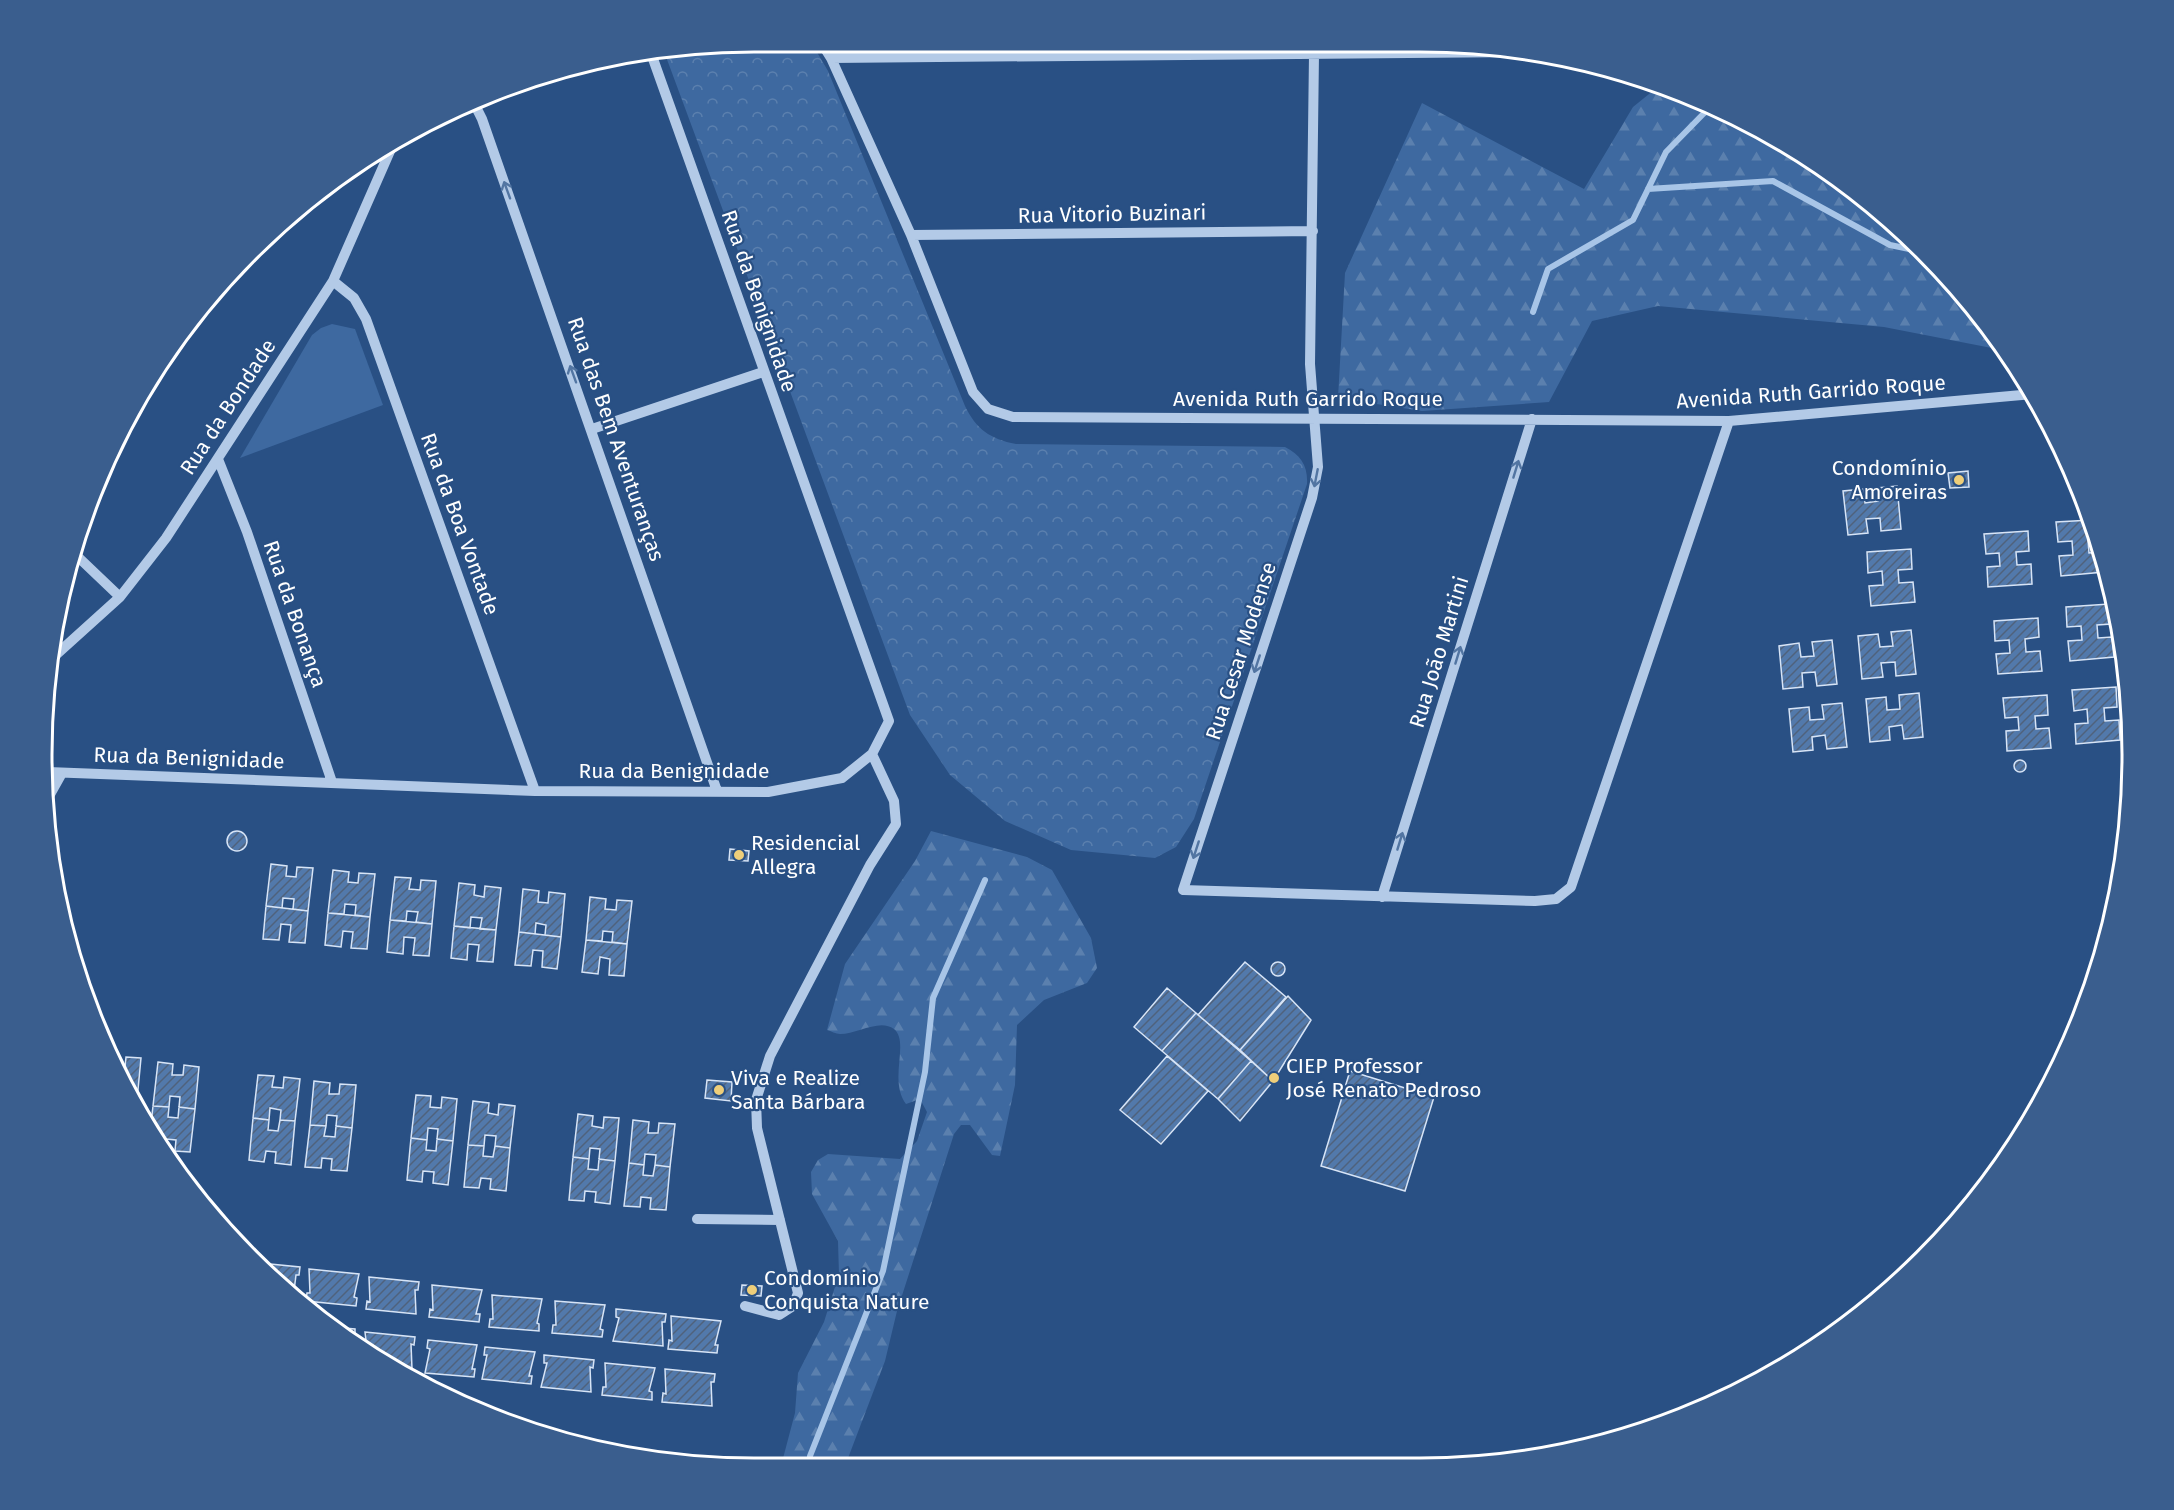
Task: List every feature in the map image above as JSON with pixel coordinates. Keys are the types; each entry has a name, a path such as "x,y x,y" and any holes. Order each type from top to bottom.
{"street":[{"name":"Avenida Ruth Garrido Roque","path":"827,52 911,235 974,392 988,410 1013,417 1729,421 2021,395"},
{"path":"831,58 1335,52"},
{"name":"Rua Cesar Modense","path":"1314,54 1310,364 1318,467 1312,498 1183,890 1382,897"},
{"name":"Rua da Benignidade","path":"53,772 535,791 768,792 842,778 872,754 889,721 654,60"},
{"name":"Rua das Bem Aventuranças","path":"477,110 592,429 717,791"},
{"name":"Rua da Bondade","path":"61,650 120,597 166,538 333,280 387,157"},
{"name":"Rua Vitorio Buzinari","path":"911,235 1313,231"},
{"name":"Rua da Boa Vontade","path":"333,280 354,298 366,319 535,791"},
{"path":"592,429 763,372"},
{"name":"Rua João Martini","path":"1382,897 1532,419"},
{"path":"1382,897 1535,901 1556,899 1571,887 1729,421"},
{"name":"Rua da Bonança","path":"218,459 247,532 332,782"},
{"path":"81,559 120,597"},
{"path":"745,1306 756,1311 779,1315 793,1306 798,1293 757,1128 756,1100 770,1056 870,865 896,824 894,801 872,754"},
{"path":"53,788 62,773"},
{"path":"697,1219 780,1220"}],"green space":[{"path":"817,52 828,71 965,406 979,427 991,436 1016,444 1285,447 1295,454 1305,466 1307,484 1194,819 1176,847 1155,858 1071,850 1005,821 950,775 910,715 667,59 709,54"},
{"path":"1651,92 1730,125 1809,171 1847,198 1916,258 1947,292 1991,348 1884,327 1658,306 1592,321 1549,402 1422,411 1338,398 1345,273 1422,103 1584,189 1633,107"},
{"path":"332,324 355,329 383,405 240,458 312,335"},
{"path":"931,831 1027,857 1052,870 1091,938 1097,968 1087,983 1044,1000 1017,1025 1015,1085 1000,1156 992,1155 970,1125 961,1125 954,1134 897,1311 885,1361 848,1458 783,1458 795,1413 798,1373 824,1322 839,1274 838,1241 812,1194 811,1172 818,1160 828,1154 900,1159 917,1141 927,1112 920,1099 906,1104 901,1094 899,1084 900,1043 894,1029 882,1025 840,1034 827,1030 845,964 915,861"}],"building":[{"name":"Condomínio Amoreiras","path":"1968,471 1969,487 1950,488 1948,473"},
{"path":"1897,486 1901,529 1881,531 1880,518 1866,519 1868,533 1848,535 1843,491 1863,489 1865,503 1878,501 1877,488"},
{"path":"2081,521 2088,542 2089,553 2092,553 2098,573 2061,576 2059,556 2073,555 2072,541 2058,542 2056,522"},
{"path":"2028,531 2029,551 2016,552 2017,565 2031,564 2032,584 1988,587 1987,567 2000,566 1999,553 1986,554 1984,534"},
{"path":"1911,549 1912,569 1898,570 1899,583 1913,582 1915,602 1871,606 1869,586 1883,585 1882,571 1868,573 1867,552"},
{"path":"2105,604 2109,624 2097,625 2098,638 2111,637 2114,657 2070,661 2068,641 2082,640 2081,626 2067,627 2066,607"},
{"path":"2038,618 2039,637 2025,639 2026,652 2040,651 2042,671 1998,674 1996,654 2010,653 2009,640 1995,641 1994,621"},
{"path":"1911,630 1916,674 1896,676 1895,662 1881,663 1883,677 1862,679 1858,636 1878,634 1880,647 1893,646 1891,632"},
{"path":"1832,640 1837,684 1817,686 1815,672 1802,673 1803,687 1783,689 1779,646 1799,643 1801,657 1814,656 1812,642"},
{"path":"2116,687 2117,707 2104,708 2105,721 2119,720 2120,740 2076,744 2075,724 2088,723 2087,709 2074,711 2072,690"},
{"path":"1919,693 1923,737 1904,739 1902,725 1889,727 1890,740 1870,742 1866,699 1886,697 1887,710 1900,709 1899,695"},
{"path":"2047,695 2048,715 2035,716 2036,729 2049,728 2051,748 2007,751 2006,731 2019,730 2018,717 2005,718 2003,698"},
{"path":"1842,703 1847,747 1827,749 1825,735 1812,737 1813,750 1793,752 1789,709 1809,707 1810,720 1824,719 1822,705"},
{"path":"2022,760 2026,766 2022,772 2018,772 2014,764"},
{"path":"237,831 244,834 247,841 244,848 237,851 230,848 227,841 230,834"},
{"name":"Residencial Allegra","path":"730,849 749,851 748,861 729,860"},
{"path":"271,864 287,866 286,876 296,877 297,867 313,868 308,911 293,909 294,899 283,898 282,908 266,906"},
{"path":"333,870 349,872 348,882 358,883 359,873 375,874 370,917 355,915 356,905 345,904 344,914 328,913"},
{"path":"395,877 411,878 409,889 420,890 421,880 436,881 432,924 416,922 418,912 407,911 406,921 390,920"},
{"path":"459,883 475,885 474,895 484,897 485,886 501,888 496,930 480,929 482,918 471,917 470,928 454,926"},
{"path":"523,889 539,891 538,902 548,903 549,892 565,894 561,937 545,935 546,925 536,923 535,934 519,932"},
{"path":"590,897 606,899 605,909 616,910 617,900 632,901 627,944 612,942 613,932 603,931 602,941 586,940"},
{"path":"266,906 308,911 305,943 289,942 291,925 281,924 279,940 263,939"},
{"path":"328,913 370,917 367,949 351,948 353,932 343,931 341,947 325,945"},
{"path":"390,920 432,924 429,956 413,955 415,938 404,937 403,954 387,952"},
{"path":"454,926 496,930 493,962 477,961 479,945 468,944 467,960 451,958"},
{"path":"519,932 561,937 557,969 542,967 543,951 533,950 531,966 515,965"},
{"path":"586,940 627,944 624,976 609,975 610,959 600,957 598,974 582,972"},
{"path":"1245,962 1286,997 1240,1050 1198,1015"},
{"path":"1278,962 1283,964 1285,969 1283,974 1278,976 1273,974 1271,969 1273,964"},
{"path":"1167,988 1196,1013 1162,1051 1134,1027"},
{"path":"1288,996 1311,1020 1273,1081 1240,1050"},
{"path":"1196,1013 1251,1061 1218,1099 1162,1051"},
{"path":"1167,1056 1208,1091 1161,1144 1120,1110"},
{"path":"126,1057 141,1058 138,1090 125,1066"},
{"path":"1251,1061 1273,1081 1240,1121 1218,1099"},
{"path":"158,1062 173,1064 172,1075 183,1075 184,1065 199,1067 195,1109 179,1107 180,1097 170,1096 169,1107 153,1106"},
{"path":"1350,1071 1434,1097 1405,1191 1321,1166"},
{"path":"258,1075 274,1076 272,1087 283,1088 284,1077 300,1079 295,1121 280,1120 281,1110 270,1108 269,1120 253,1118"},
{"name":"Viva e Realize Santa Bárbara","path":"707,1080 732,1082 731,1101 705,1098"},
{"path":"314,1081 330,1083 329,1094 339,1094 340,1084 356,1085 352,1128 336,1126 337,1116 327,1115 326,1126 310,1125"},
{"path":"416,1095 431,1096 430,1107 441,1108 442,1097 457,1099 453,1141 437,1139 438,1129 428,1128 427,1140 411,1138"},
{"path":"473,1101 489,1103 488,1113 498,1115 499,1104 515,1106 510,1148 495,1146 496,1136 485,1135 484,1146 468,1145"},
{"path":"153,1106 169,1107 168,1117 178,1118 179,1107 195,1109 190,1152 175,1151 176,1140 167,1139 152,1114"},
{"path":"578,1114 593,1116 592,1126 603,1128 604,1117 619,1118 615,1161 599,1159 600,1149 590,1148 589,1159 573,1157"},
{"path":"253,1118 269,1120 268,1130 278,1131 280,1120 295,1121 291,1165 275,1163 276,1152 266,1151 264,1162 249,1160"},
{"path":"633,1120 649,1122 648,1133 658,1133 659,1123 675,1124 670,1167 655,1165 656,1155 645,1154 644,1165 629,1163"},
{"path":"310,1125 326,1126 324,1136 335,1137 336,1126 352,1128 347,1171 331,1170 332,1159 322,1158 321,1168 305,1167"},
{"path":"411,1138 427,1140 426,1150 436,1151 437,1139 453,1141 448,1185 433,1183 434,1172 423,1171 422,1182 407,1180"},
{"path":"468,1145 484,1146 483,1156 493,1157 495,1146 510,1148 506,1191 490,1189 491,1179 481,1178 479,1188 464,1187"},
{"path":"573,1157 589,1159 588,1169 598,1170 599,1159 615,1161 610,1204 595,1202 596,1192 585,1191 584,1201 569,1200"},
{"path":"629,1163 644,1165 643,1175 653,1176 655,1165 670,1167 666,1210 650,1209 651,1198 641,1197 640,1207 624,1206"},
{"path":"271,1264 300,1267 299,1275 296,1275 295,1285"},
{"path":"309,1269 359,1274 354,1297 357,1298 356,1306 315,1302 307,1295 310,1293"},
{"path":"369,1277 419,1282 418,1290 415,1290 416,1314 366,1309 367,1301 370,1302"},
{"path":"432,1285 482,1290 476,1314 480,1314 479,1322 429,1317 430,1309 433,1310"},
{"name":"Condomínio Conquista Nature","path":"742,1285 762,1286 761,1296 741,1295"},
{"path":"492,1295 542,1299 537,1323 539,1331 489,1327 490,1319 493,1319"},
{"path":"555,1301 605,1305 600,1329 603,1330 602,1337 552,1333 553,1325 556,1325"},
{"path":"616,1309 666,1314 665,1322 662,1322 663,1346 613,1341 619,1318 616,1317"},
{"path":"671,1316 721,1321 715,1345 718,1345 717,1353 668,1349 669,1340 672,1341"},
{"path":"365,1332 415,1337 414,1345 411,1344 412,1367 404,1363 366,1340"},
{"path":"428,1340 477,1345 472,1369 475,1369 474,1377 425,1373 430,1349 427,1348"},
{"path":"485,1347 535,1352 529,1376 532,1376 531,1384 482,1379 487,1355 484,1355"},
{"path":"544,1355 594,1360 593,1368 590,1367 591,1392 541,1387 547,1363 544,1363"},
{"path":"605,1363 655,1368 649,1391 652,1392 652,1400 602,1395 603,1387 606,1387"},
{"path":"665,1369 715,1374 714,1382 711,1382 712,1406 662,1402 663,1393 666,1394"}],"waterway":[{"path":"1533,312 1548,269 1633,220 1666,152 1704,113"},
{"path":"1648,189 1773,181 1890,245 1905,248"},
{"path":"810,1458 883,1271 925,1072 933,998 985,880"}],"place":[{"name":"Condomínio Amoreiras","path":"1959,480"},
{"name":"Residencial Allegra","path":"739,855"},
{"name":"CIEP Professor José Renato Pedroso","path":"1274,1078"},
{"name":"Viva e Realize Santa Bárbara","path":"719,1090"},
{"name":"Condomínio Conquista Nature","path":"752,1290"}]}
